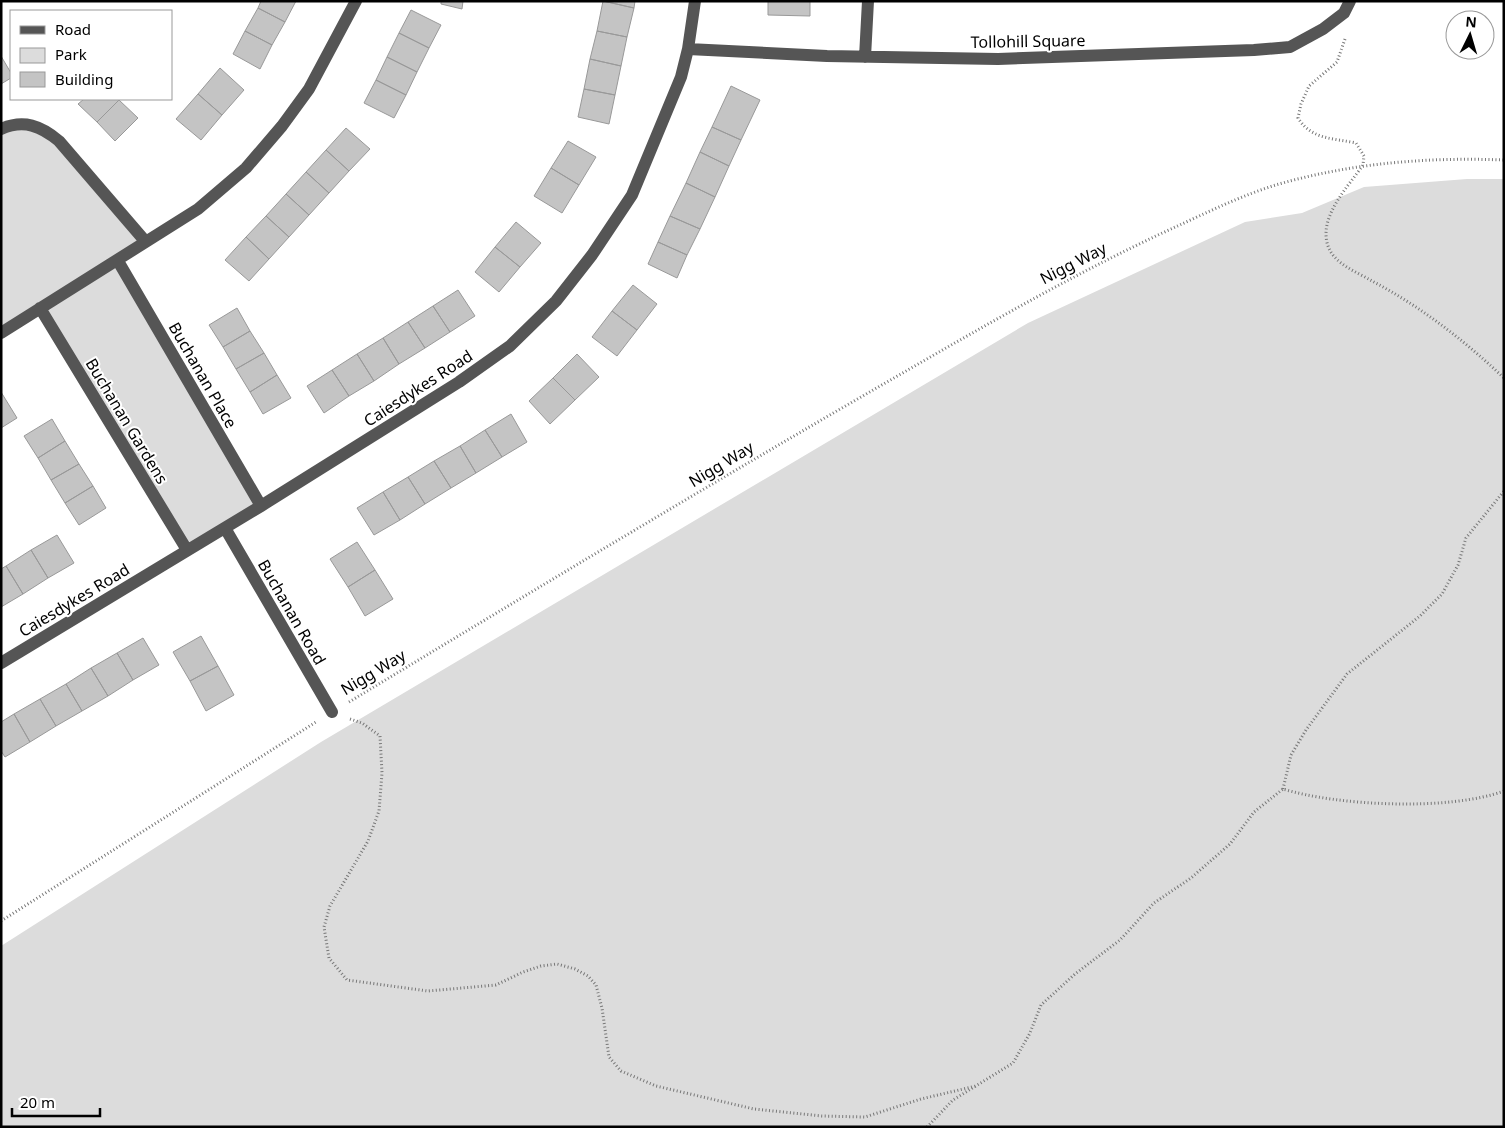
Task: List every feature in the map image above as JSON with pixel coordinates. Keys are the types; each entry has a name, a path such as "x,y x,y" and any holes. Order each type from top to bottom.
{"street":[{"path":"2,330 118,261 145,241 198,209 246,168 309,90 356,1"},
{"name":"Caiesdykes Road","path":"1,663 261,506 460,382 510,346 556,301 592,255 632,195 662,125 688,49 695,1"},
{"path":"865,57 868,1"},
{"name":"Tollohill Square","path":"688,49 865,57 998,59 1281,48 1290,47 1323,29 1344,14 1350,1"},
{"path":"1,130 12,124 30,124 45,129 59,141 145,241"},
{"name":"Buchanan Place","path":"118,261 261,506"},
{"name":"Buchanan Gardens","path":"40,308 187,550"},
{"name":"Buchanan Road","path":"225,528 332,712"}],"path":[{"path":"1344,14 1345,38 1338,62 1308,86 1298,118 1306,129 1321,136 1356,144 1364,156 1363,165 1330,214 1326,231 1328,247 1337,260 1396,294 1458,338 1504,378"},
{"name":"Nigg Way","path":"1,921 332,712 741,466 1031,299 1213,210 1277,184 1363,165 1442,158 1504,160"},
{"path":"927,1127 952,1100 1013,1063 1030,1033 1041,1005 1075,974 1120,940 1154,903 1191,878 1230,844 1254,812 1283,789 1291,755 1306,730 1347,674 1420,616 1442,594 1458,565 1466,538 1504,491"},
{"path":"332,712 362,724 380,736 379,811 368,841 330,906 324,927 329,958 347,980 428,991 496,985 541,966 557,964 566,966 588,976 596,985 602,1008 609,1057 621,1072 656,1086 754,1108 822,1116 865,1117 921,1099 976,1086"},
{"path":"1283,789 1310,798 1410,803 1461,802 1504,791"}],"green space":[{"path":"1,129 45,129 145,241 118,261 261,506 187,550 40,308 1,326"},
{"path":"1467,179 1504,179 1504,1127 1,1127 1,946 321,742 1028,323 1245,222 1302,213 1364,187"}],"building":[{"path":"261,1 296,1 285,22 258,8"},
{"path":"441,1 463,1 462,9 441,4"},
{"path":"603,1 634,8 627,37 597,31"},
{"path":"603,1 635,1 634,8"},
{"path":"768,1 810,1 810,16 768,15"},
{"path":"258,8 285,22 272,45 245,31"},
{"path":"411,10 441,25 429,48 399,33"},
{"path":"245,31 272,45 260,69 233,54"},
{"path":"597,31 627,37 621,66 590,59"},
{"path":"399,33 429,48 417,72 387,57"},
{"path":"1,56 10,71 10,79 1,84"},
{"path":"387,57 417,72 406,95 376,80"},
{"path":"590,59 621,66 615,95 584,89"},
{"path":"220,68 244,90 222,115 198,94"},
{"path":"376,80 406,95 394,118 364,103"},
{"path":"731,86 760,100 741,140 712,127"},
{"path":"584,89 615,95 609,124 578,117"},
{"path":"198,94 222,115 201,140 176,119"},
{"path":"83,100 119,100 97,122 78,104"},
{"path":"119,100 138,118 115,141 97,122"},
{"path":"712,127 741,140 729,166 700,152"},
{"path":"346,128 370,149 349,171 326,150"},
{"path":"568,141 596,157 579,185 551,168"},
{"path":"326,150 349,171 329,193 306,172"},
{"path":"700,152 729,166 715,197 686,183"},
{"path":"551,168 579,185 562,213 534,196"},
{"path":"306,172 329,193 309,215 286,194"},
{"path":"686,183 715,197 700,229 670,216"},
{"path":"286,194 309,215 289,237 266,216"},
{"path":"266,216 289,237 269,259 246,237"},
{"path":"670,216 700,229 687,255 658,242"},
{"path":"516,222 541,243 520,267 495,247"},
{"path":"246,237 269,259 249,281 225,260"},
{"path":"658,242 687,255 677,278 648,264"},
{"path":"495,247 520,267 499,292 475,272"},
{"path":"633,285 657,304 637,330 612,311"},
{"path":"458,290 475,316 450,332 433,306"},
{"path":"433,306 450,332 425,348 408,322"},
{"path":"237,308 250,331 223,347 209,325"},
{"path":"612,311 637,330 617,356 592,337"},
{"path":"408,322 425,348 399,364 383,338"},
{"path":"250,331 264,353 236,369 223,347"},
{"path":"383,338 399,364 374,381 357,354"},
{"path":"264,353 277,375 250,392 236,369"},
{"path":"357,354 374,381 349,396 332,370"},
{"path":"577,354 599,377 575,400 553,378"},
{"path":"332,370 349,396 324,413 307,386"},
{"path":"277,375 291,398 263,414 250,392"},
{"path":"553,378 575,400 550,424 529,401"},
{"path":"1,392 17,418 1,428"},
{"path":"511,414 527,442 502,457 485,430"},
{"path":"52,419 65,441 38,458 24,436"},
{"path":"485,430 502,457 476,473 460,446"},
{"path":"65,441 79,464 51,480 38,458"},
{"path":"460,446 476,473 451,488 434,461"},
{"path":"434,461 451,488 425,504 408,477"},
{"path":"79,464 93,486 65,503 51,480"},
{"path":"408,477 425,504 400,520 383,492"},
{"path":"93,486 106,508 79,525 65,503"},
{"path":"383,492 400,520 374,535 357,508"},
{"path":"57,535 74,563 48,578 31,550"},
{"path":"357,542 375,570 348,587 330,559"},
{"path":"31,550 48,578 23,594 6,566"},
{"path":"6,566 23,594 1,607 1,569"},
{"path":"375,570 393,599 365,616 348,587"},
{"path":"201,636 218,666 190,681 173,652"},
{"path":"143,638 159,665 133,680 117,653"},
{"path":"117,653 133,680 108,696 91,668"},
{"path":"218,666 234,695 206,711 190,681"},
{"path":"91,668 108,696 82,711 66,684"},
{"path":"66,684 82,711 56,726 40,699"},
{"path":"40,699 56,726 30,742 14,714"},
{"path":"14,714 30,742 5,757 1,751 1,722"}]}
